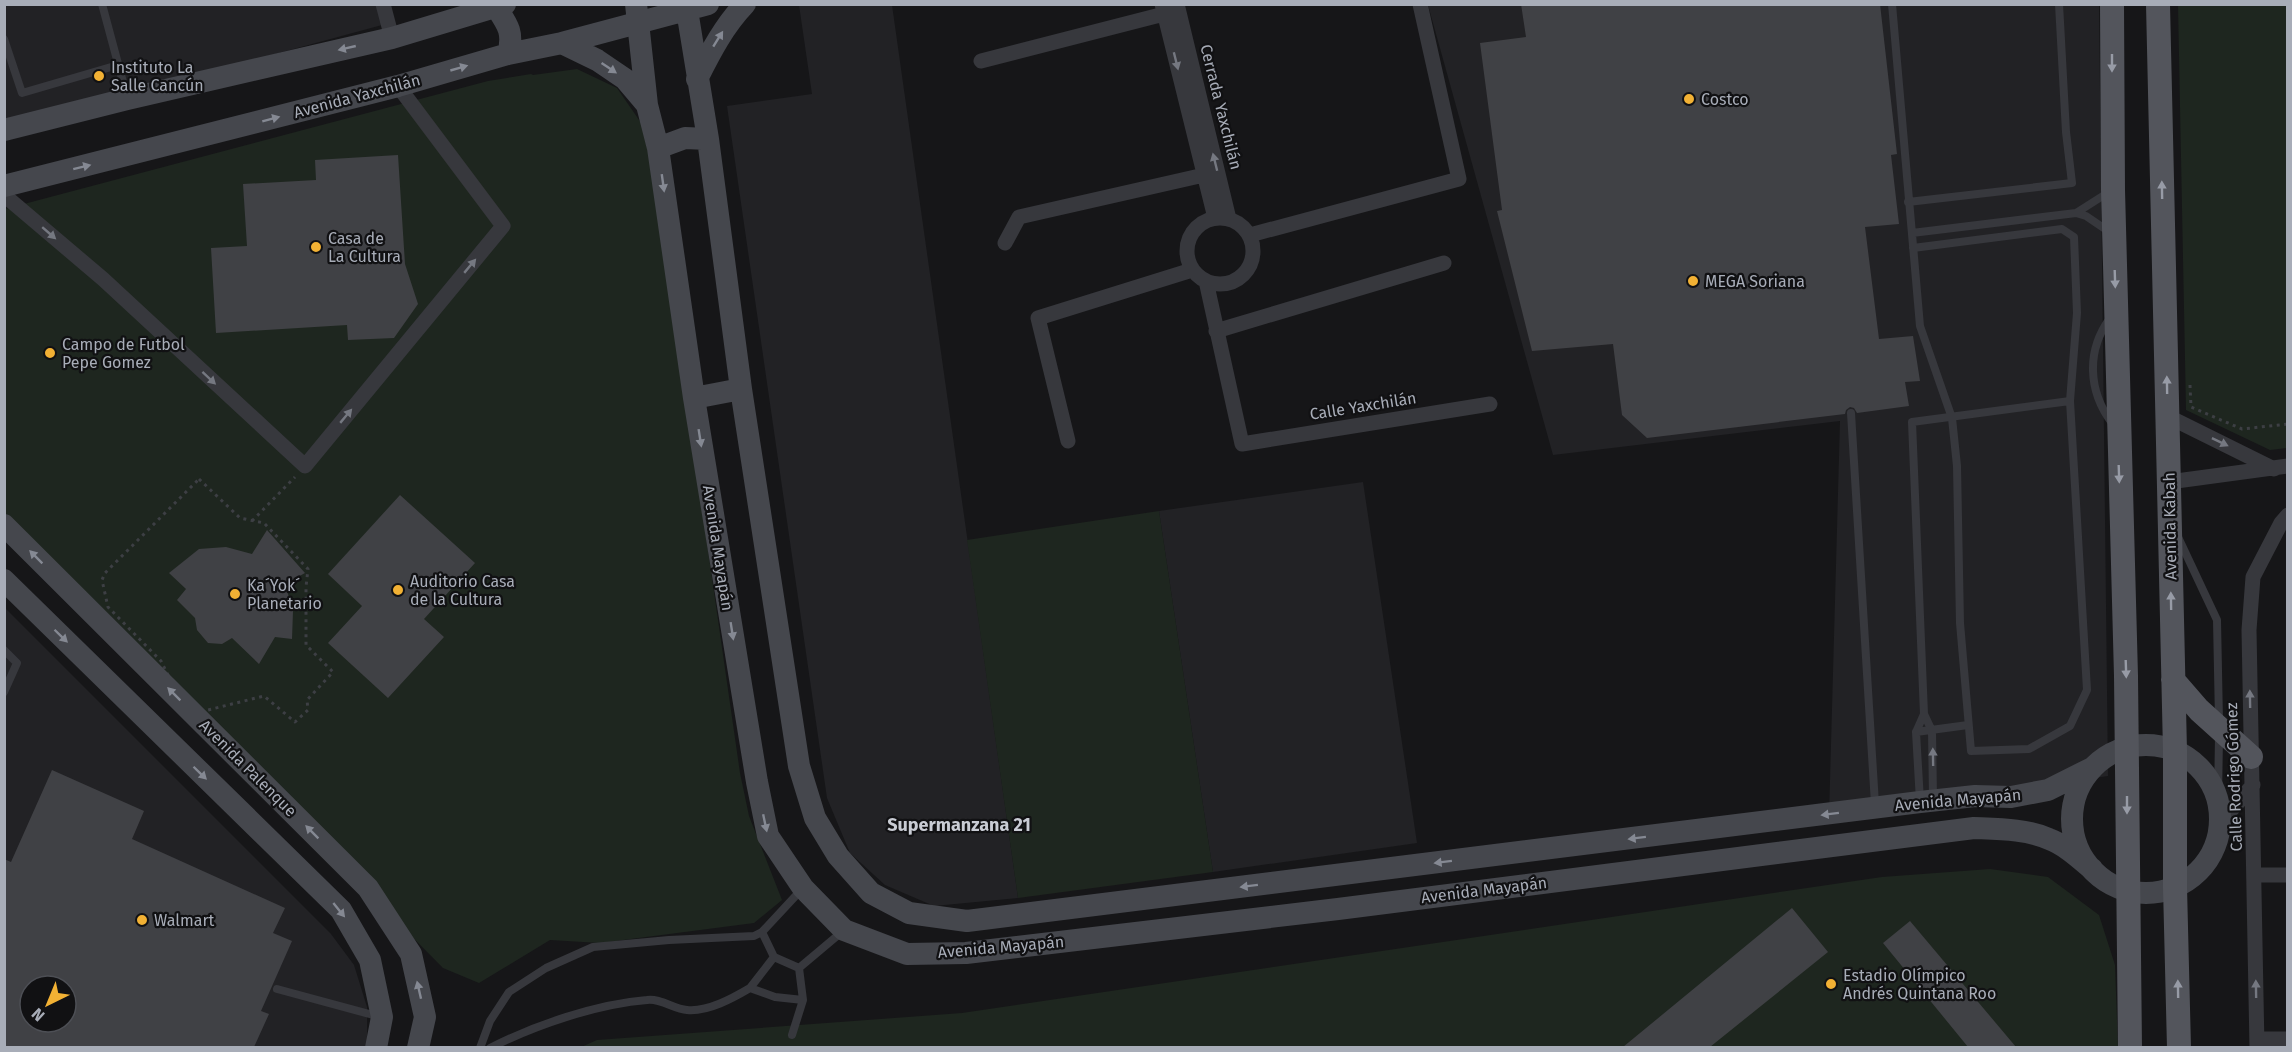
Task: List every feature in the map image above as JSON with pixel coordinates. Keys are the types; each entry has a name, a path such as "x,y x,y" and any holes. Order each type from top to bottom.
{"main road":[{"path":"2112,4 2113,190 2127,747 2130,1047"},
{"name":"Avenida Kabah","path":"2158,4 2175,751 2175,887 2179,1047"},
{"path":"2173,680 2199,710 2251,758"}],"street":[{"path":"383,4 393,38"},
{"path":"697,79 731,19 746,4"},
{"name":"Cerrada Yaxchilán","path":"1177,4 1222,218"},
{"path":"1250,235 1458,179 1420,4"},
{"path":"4,130 127,99 393,38 500,6 510,29 511,44 508,54"},
{"name":"Avenida Mayapán","path":"694,7 697,79 708,139 741,389 799,766 814,818 838,856 871,893 909,913 967,921 1975,796 2011,797 2048,790 2091,768 2108,755 2127,747"},
{"name":"Avenida Yaxchilán","path":"4,186 398,86 508,54 562,43 637,13 694,7"},
{"path":"981,61 1163,9"},
{"name":"Cerrada Yaxchilán","path":"1163,9 1204,175 1222,218"},
{"name":"Avenida Mayapán","path":"637,13 647,105 658,148 694,398 757,782 768,836 803,888 844,930 907,954 966,953 1974,828 2010,830 2049,838 2074,854 2108,882 2127,890"},
{"path":"562,43 597,60 625,79 647,105"},
{"path":"4,195 103,279 304,466 503,226 398,86"},
{"path":"658,148 685,138 708,139"},
{"path":"1005,243 1019,217 1204,175"},
{"path":"1222,218 1241,225 1250,235 1254,251 1249,267 1238,279 1222,284 1206,281 1192,270 1187,257 1187,244 1193,231 1203,222 1222,218"},
{"path":"1206,281 1216,331 1444,263"},
{"path":"1068,441 1038,318 1192,270"},
{"name":"Calle Yaxchilán","path":"1216,331 1242,444 1490,404"},
{"path":"694,398 741,389"},
{"path":"2167,416 2281,467"},
{"path":"2169,482 2281,467"},
{"name":"Calle Rodrigo Gómez","path":"2257,1043 2249,630 2253,577 2281,523 2288,515"},
{"name":"Avenida Palenque","path":"4,525 368,888 411,954 425,1017 418,1047"},
{"path":"4,580 341,910 370,960 382,1017 376,1047"},
{"path":"176,748 201,721"},
{"path":"2127,747 2143,744 2159,746 2175,751 2198,766 2211,782 2218,800 2220,823 2218,838 2208,860 2193,876 2175,887 2150,893 2127,890"},
{"path":"2091,768 2079,786 2072,807 2072,830 2079,851 2092,869"},
{"path":"2220,823 2253,785"},
{"path":"2010,830 2016,810 2015,800 2011,797"},
{"path":"1473,858 1478,891"},
{"path":"2255,875 2288,875"},
{"path":"2257,1043 2288,1039"}],"lane":[{"path":"102,4 127,99"},
{"path":"1892,4 1908,202 1920,326 1952,418 1957,466 1960,623 1971,752 2029,749 2070,726 2087,690 2070,401 2077,313 2074,237 2062,229 1913,248"},
{"path":"1908,202 2072,183 2066,132 2060,4"},
{"path":"4,39 22,93 118,65"},
{"path":"2076,213 2113,190"},
{"path":"1912,232 2076,213 2086,216 2114,235"},
{"path":"1927,802 1916,732 1923,714 1912,422 2070,401"},
{"path":"1851,413 1876,808"},
{"path":"2170,519 2217,620 2218,800"},
{"path":"4,650 18,663 4,692"},
{"path":"1923,714 1932,731 1927,802"},
{"path":"1916,732 1968,725"},
{"path":"480,1047 490,1021 509,992 546,968 592,947 754,936 762,932 803,888"},
{"path":"799,968 844,930"},
{"path":"762,932 774,957 799,968"},
{"path":"490,1047 525,1030 602,1008 650,999 687,1010 725,1003 750,988 774,957"},
{"path":"792,1035 802,1000 799,968"},
{"path":"750,988 775,997 802,1000"},
{"path":"277,989 382,1017"}],"path":[{"path":"2190,384 2191,407 2242,429 2288,424"},
{"path":"252,521 304,466"},
{"path":"199,479 240,518 252,521 264,523 308,569 306,645 333,672 307,700 308,710 295,722 264,696 200,712 172,683 161,662 108,607 104,591 102,580 105,573 199,479"}],"shaded area":[{"name":"Instituto La Salle Cancún","path":"5,5 376,5 382,25 5,127"},
{"path":"799,5 892,5 1018,898 934,906 885,885 850,853 827,798 727,106 812,94"},
{"path":"1428,5 2099,5 2108,776 1829,817 1840,421 1553,455"},
{"path":"2178,5 2287,5 2287,448 2270,450 2186,410"},
{"path":"577,69 617,88 648,133 740,773 749,816 782,900 754,923 600,943 550,940 479,983 443,968 5,526 5,209 488,81"},
{"path":"1363,482 1417,843 1213,872 1159,511"},
{"path":"1159,511 1213,872 1018,898 967,540"},
{"path":"4,607 331,934 354,965 367,1007 367,1047 5,1047"},
{"path":"1990,869 2048,877 2099,915 2115,965 2118,1048 579,1048 597,1040 962,1013 1882,877"}],"building":[{"path":"1521,4 1880,4 1897,154 1891,155 1899,224 1865,227 1879,339 1913,336 1920,381 1905,382 1909,406 1857,413 1854,408 1850,407 1845,414 1647,438 1622,415 1613,344 1532,351 1497,211 1502,210 1480,43 1526,37"},
{"name":"Casa de La Cultura","path":"398,155 405,264 418,304 394,338 348,340 347,325 216,333 211,248 247,246 243,184 316,180 315,160"},
{"name":"Auditorio Casa de la Cultura","path":"400,495 475,563 424,619 444,637 388,698 328,643 362,606 328,574"},
{"name":"Ka´Yok´ Planetario","path":"267,530 305,573 285,584 293,611 292,639 275,637 259,664 232,638 222,644 208,643 197,630 195,618 177,600 186,589 169,573 199,549 226,547 252,554"},
{"name":"Walmart","path":"52,770 144,811 132,839 285,908 273,933 292,941 261,1011 269,1014 254,1047 4,1047 4,859 11,862"},
{"path":"1792,908 1828,952 1710,1047 1623,1047"},
{"path":"1910,921 2016,1047 1968,1047 1883,943"}],"place":[{"name":"Instituto La Salle Cancún","path":"99,76"},
{"name":"Costco","path":"1689,99"},
{"name":"Casa de La Cultura","path":"316,247"},
{"name":"MEGA Soriana","path":"1693,281"},
{"name":"Campo de Futbol Pepe Gomez","path":"50,353"},
{"name":"Auditorio Casa de la Cultura","path":"398,590"},
{"name":"Ka´Yok´ Planetario","path":"235,594"},
{"name":"Walmart","path":"142,920"},
{"name":"Estadio Olímpico Andrés Quintana Roo","path":"1831,984"}],"district":[{"name":"Supermanzana 21","path":"959,825"}]}
